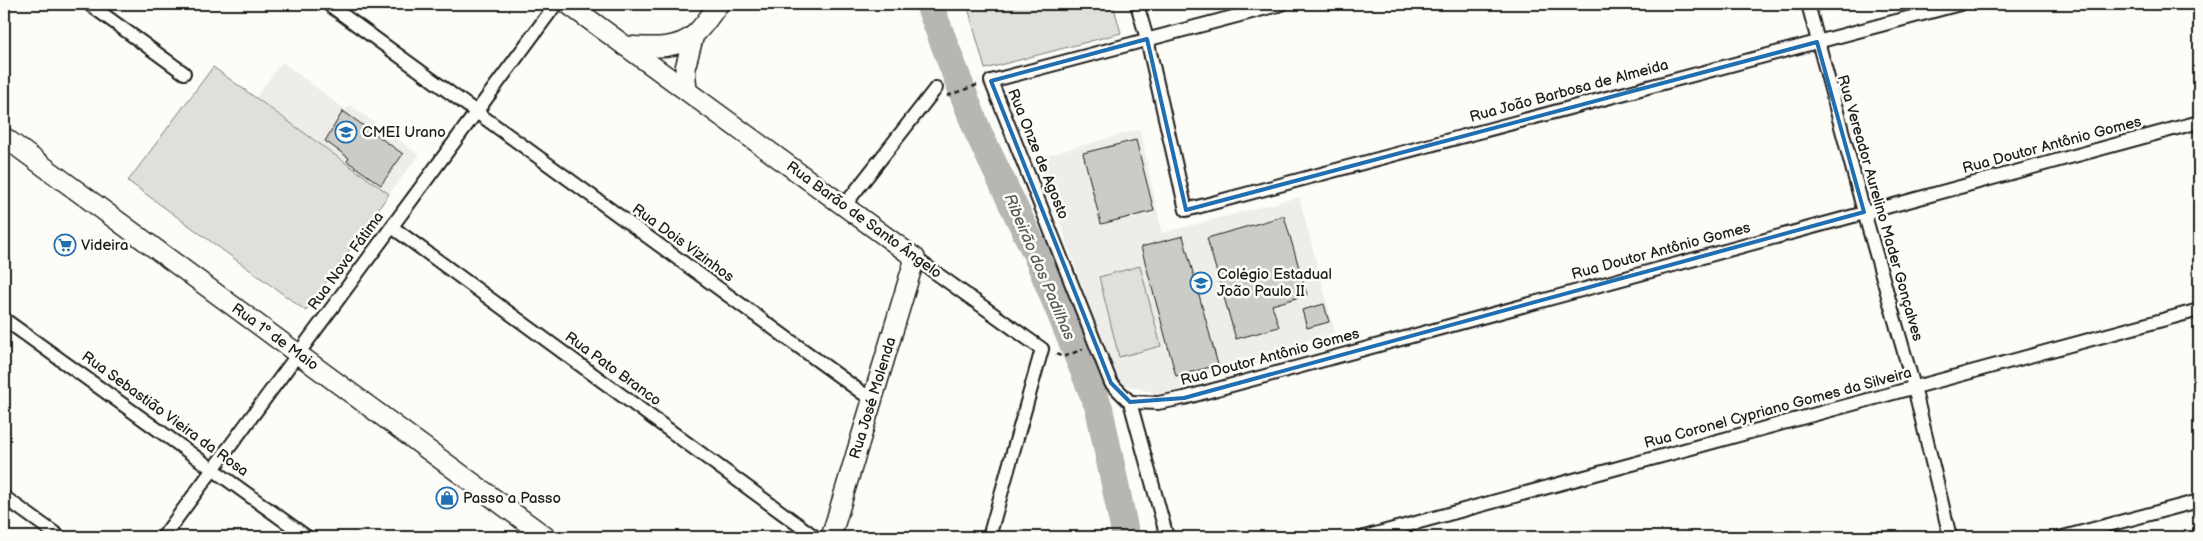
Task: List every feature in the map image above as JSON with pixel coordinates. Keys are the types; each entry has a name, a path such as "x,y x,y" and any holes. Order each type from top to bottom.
{"street":[{"path":"89,4 184,72"},
{"name":"Rua Dois Vizinhos","path":"328,4 872,400"},
{"name":"Rua Nova Fátima","path":"163,537 556,4"},
{"name":"Rua Barão de Santo Ângelo","path":"568,4 1042,349 989,537"},
{"path":"625,46 654,47 674,45 694,35 719,4"},
{"path":"1136,4 1147,40"},
{"name":"Rua Onze de Agosto","path":"1130,402 1111,383 991,81 1282,4"},
{"name":"Rua Vereador Aurelino Mader Gonçalves","path":"1808,4 1914,388 1950,537"},
{"name":"Rua João Barbosa de Almeida","path":"1147,40 1186,210 1960,4"},
{"path":"687,90 686,68 694,35"},
{"path":"844,206 938,94"},
{"name":"Rua Doutor Antônio Gomes","path":"1130,402 1158,403 1184,398 2199,122"},
{"name":"Rua 1º de Maio","path":"4,137 546,537"},
{"name":"Rua Pato Branco","path":"392,227 815,537"},
{"name":"Rua José Molenda","path":"831,537 915,258"},
{"name":"Rua Coronel Cypriano Gomes da Silveira","path":"1364,537 2199,310"},
{"name":"Rua Sebastião Vieira da Rosa","path":"4,318 307,537"},
{"path":"1130,402 1167,537"},
{"path":"4,496 60,537"},
{"path":"2063,537 2199,501"}],"path":[{"path":"938,94 982,84"},
{"path":"1063,358 1086,347"}],"highlighted area":[{"path":"1147,39 1186,210 1817,42 1864,212 1184,398 1130,402 1111,383 991,81"}],"shaded area":[{"path":"967,4 1113,4 1121,33 985,69"},
{"name":"CMEI Urano","path":"282,62 346,110 350,105 419,155 389,194 256,97"},
{"path":"213,67 389,194 306,311 128,181"},
{"name":"Colégio Estadual João Paulo II","path":"1140,129 1162,233 1299,197 1335,333 1282,347 1285,355 1162,395 1115,382 1038,158"},
{"path":"1140,266 1161,346 1119,357 1099,277"}],"building":[{"path":"343,111 403,154 381,185 347,161 349,158 325,141"},
{"path":"1136,140 1154,211 1101,224 1083,153"},
{"path":"1284,216 1307,295 1272,305 1279,327 1236,339 1207,238"},
{"path":"1183,236 1218,365 1176,376 1141,247"},
{"path":"1324,304 1329,322 1307,328 1302,310"}],"waterway":[{"name":"Ribeirão dos Padilhas","path":"929,4 978,132 1036,253 1099,408 1126,537"}],"place":[{"name":"CMEI Urano","path":"346,132"},
{"name":"Videira","path":"65,245"},
{"name":"Colégio Estadual João Paulo II","path":"1201,283"},
{"name":"Passo a Passo","path":"447,498"}]}
